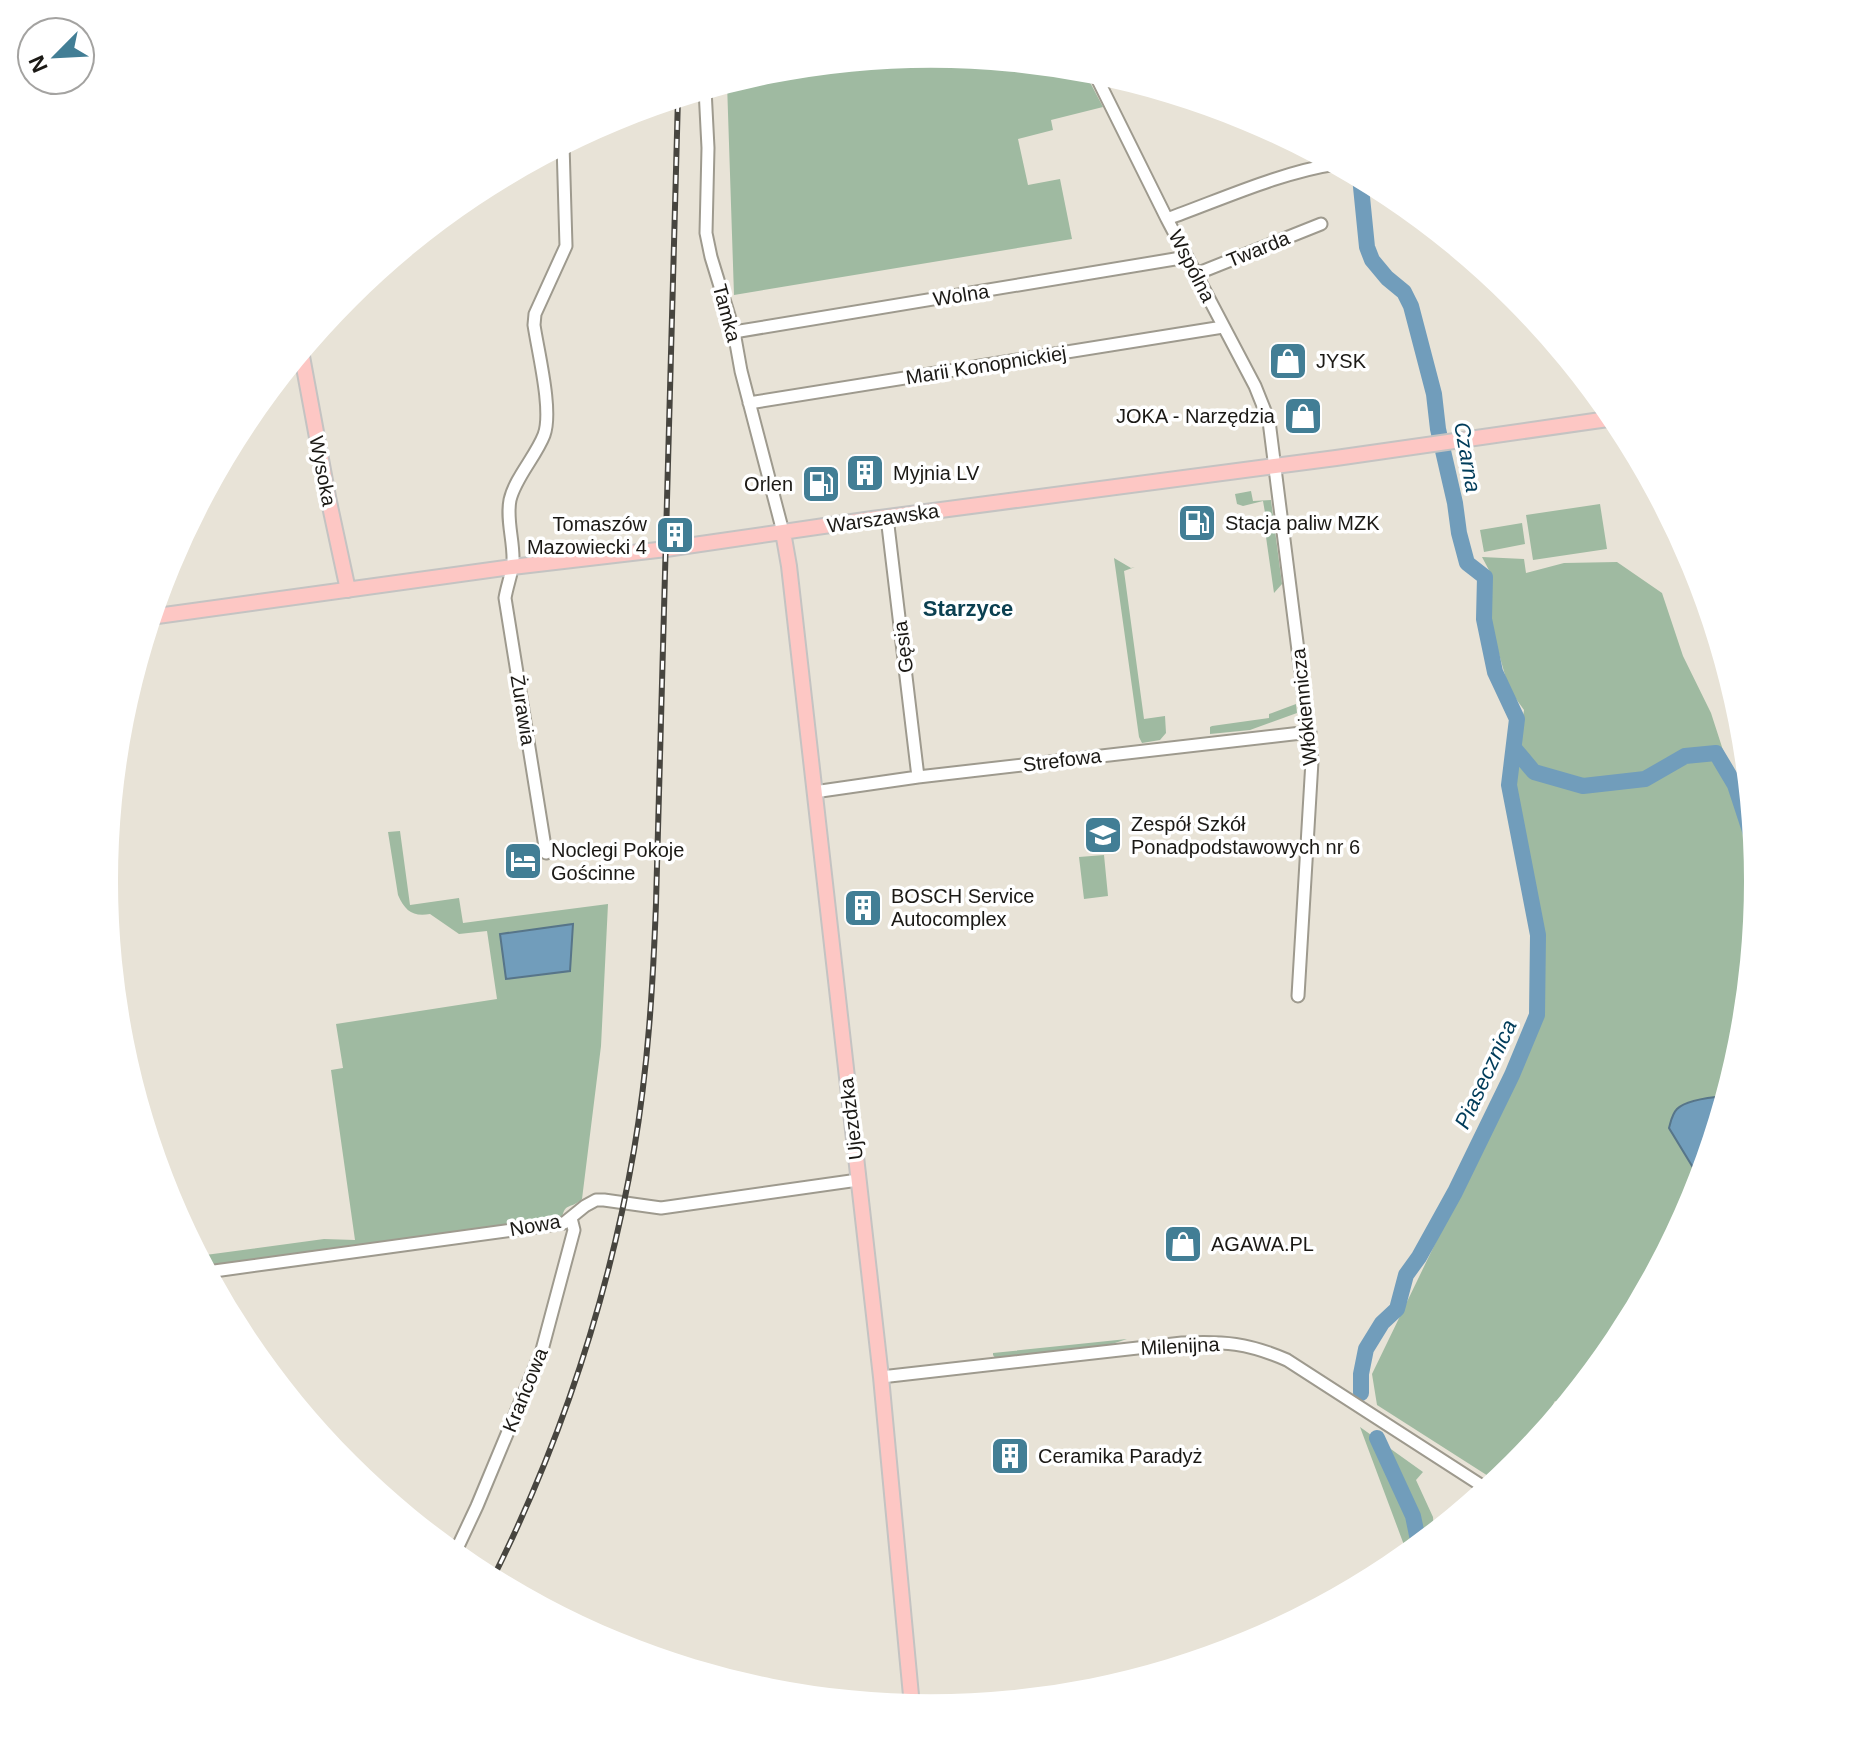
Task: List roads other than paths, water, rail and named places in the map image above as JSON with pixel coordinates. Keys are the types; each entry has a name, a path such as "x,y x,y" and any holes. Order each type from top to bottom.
{"main road":[{"name":"Wysoka","path":"303,364 348,590"},
{"name":"Warszawska","path":"163,615 1274,467 1600,420"},
{"name":"Ujezdzka","path":"783,532 881,1377 911,1693"}],"street":[{"name":"Wspólna","path":"1101,87 1255,386 1269,421 1274,467"},
{"name":"Tamka","path":"706,100 706,233 734,332 783,532"},
{"name":"Żurawia","path":"546,853 505,598 513,559 511,496 548,422 534,325 535,314 566,246 563,156"},
{"path":"1167,219 1317,166"},
{"name":"Twarda","path":"1196,274 1321,224"},
{"name":"Wolna","path":"734,332 1187,257"},
{"name":"Marii Konopnickiej","path":"749,403 1223,327"},
{"name":"Włókiennicza","path":"1274,467 1312,761 1298,996"},
{"name":"Gęsia","path":"887,517 918,777"},
{"name":"Strefowa","path":"814,792 918,777 1310,732"},
{"name":"Nowa","path":"217,1271 564,1223 596,1200 661,1208 858,1180"},
{"name":"Krańcowa","path":"460,1543 542,1350 574,1230 571,1218"},
{"name":"Milenijna","path":"881,1377 1182,1343 1236,1343 1259,1348 1287,1360 1477,1482"}],"water":[{"path":"573,924 570,971 506,979 500,934"},
{"path":"1714,1098 1692,1165 1669,1128 1677,1109"}],"waterway":[{"name":"Piasecznica","path":"1361,1393 1366,1349 1382,1323 1397,1309 1406,1275 1455,1192 1512,1075 1537,1015 1538,935 1509,785 1517,719 1495,672 1484,619 1485,577 1467,563 1438,429 1434,394 1411,306 1404,292 1372,260 1367,247 1362,192"},
{"path":"1514,748 1534,772 1583,786 1645,779 1685,756 1716,753 1739,798"},
{"name":"Piasecznica","path":"1377,1438 1413,1516 1416,1532"}],"railway":[{"path":"498,1569 560,1424 596,1316 623,1206 643,1088 656,903 678,108"}],"place":[{"name":"JYSK","path":"1288,361"},
{"name":"JOKA - Narzędzia","path":"1303,416"},
{"name":"Myjnia LV","path":"865,473"},
{"name":"Orlen","path":"821,484"},
{"name":"Stacja paliw MZK","path":"1197,523"},
{"name":"Tomaszów Mazowiecki 4","path":"675,535"},
{"name":"Zespół Szkół Ponadpodstawowych nr 6","path":"1103,835"},
{"name":"Noclegi Pokoje Gościnne","path":"523,861"},
{"name":"BOSCH Service Autocomplex","path":"863,908"},
{"name":"AGAWA.PL","path":"1183,1244"},
{"name":"Ceramika Paradyż","path":"1010,1456"}],"district":[{"name":"Starzyce","path":"968,608"}],"water label":[{"name":"Czarna","path":"1468,457"}]}
